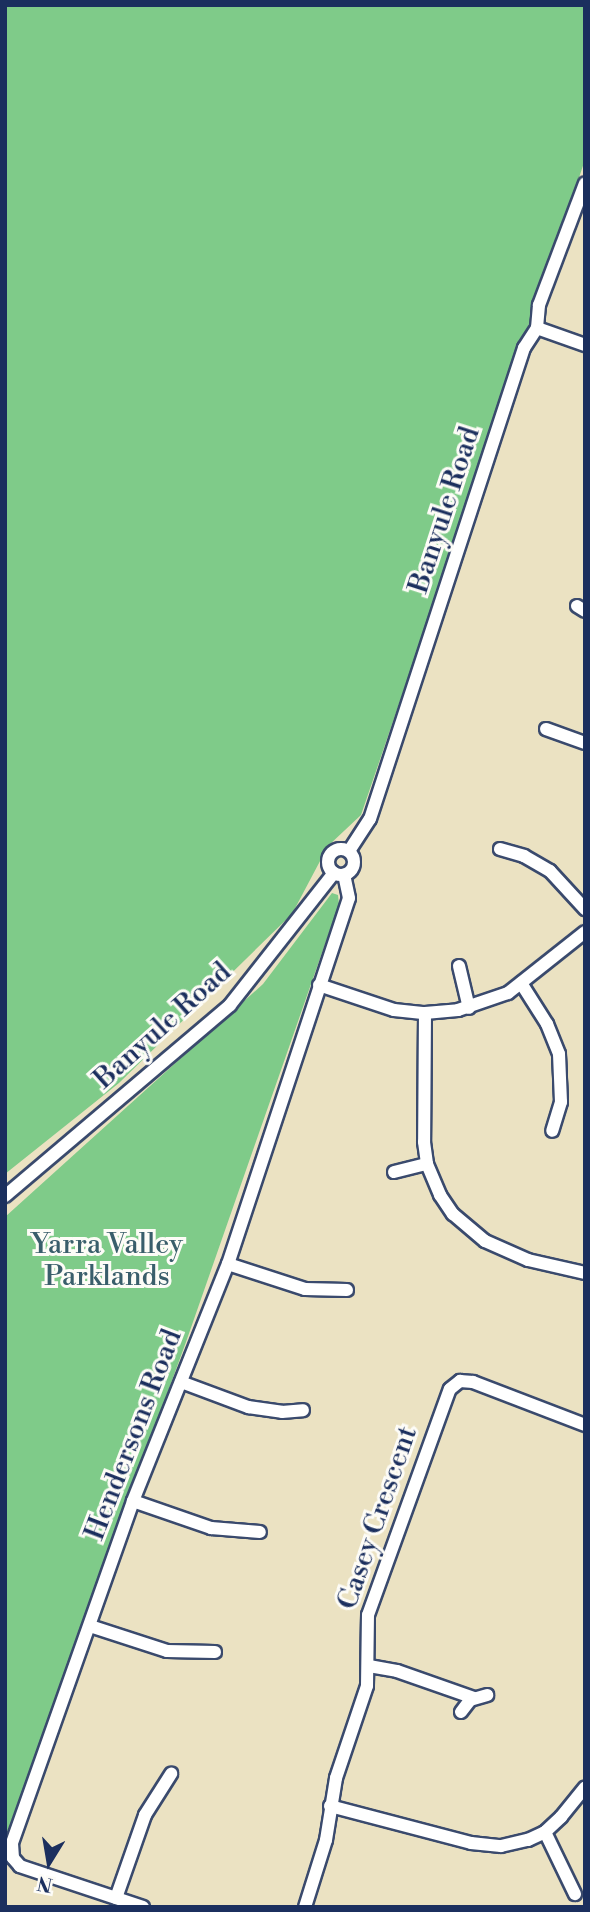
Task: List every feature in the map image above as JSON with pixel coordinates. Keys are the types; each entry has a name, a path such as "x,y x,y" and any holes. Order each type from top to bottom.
{"street":[{"name":"Banyule Road","path":"349,851 370,819 524,348 537,328 539,305 585,183"},
{"path":"537,328 585,345"},
{"path":"546,729 585,743"},
{"path":"340,849 349,851 355,862 352,871 339,874 328,861 332,853 340,849"},
{"path":"500,849 524,856 550,871 585,909"},
{"name":"Banyule Road","path":"5,1196 230,1005 339,874"},
{"name":"Hendersons Road","path":"8,1854 133,1501 173,1395 181,1382 183,1368 228,1264 349,898 339,874"},
{"path":"319,985 394,1010 425,1013 469,1008 489,1002 521,984 585,932"},
{"path":"459,966 469,1008"},
{"path":"521,984 547,1024 559,1054 561,1102 552,1131"},
{"path":"425,1013 423,1111 427,1164 440,1195 453,1214 485,1241 527,1260 585,1273"},
{"path":"394,1172 427,1164"},
{"path":"228,1264 305,1289 347,1290"},
{"name":"Casey Crescent","path":"305,1906 322,1857 335,1778 365,1694 369,1666 366,1633 370,1606 446,1395 453,1384 460,1381 479,1384 585,1425"},
{"path":"181,1382 248,1407 282,1412 303,1410"},
{"path":"133,1501 211,1528 260,1532"},
{"path":"90,1626 167,1651 215,1652"},
{"path":"369,1666 397,1671 480,1696 461,1712"},
{"path":"116,1898 145,1815 171,1774"},
{"path":"330,1810 486,1845 515,1844 545,1832 585,1787"},
{"path":"545,1832 575,1894"},
{"path":"8,1854 20,1866 143,1907"}],"green space":[{"path":"5,5 585,5 585,160 361,815 328,846 292,914 119,1083 5,1174"},
{"name":"Yarra Valley Parklands","path":"332,893 338,895 339,904 186,1342 5,1838 5,1217 263,984"}]}
